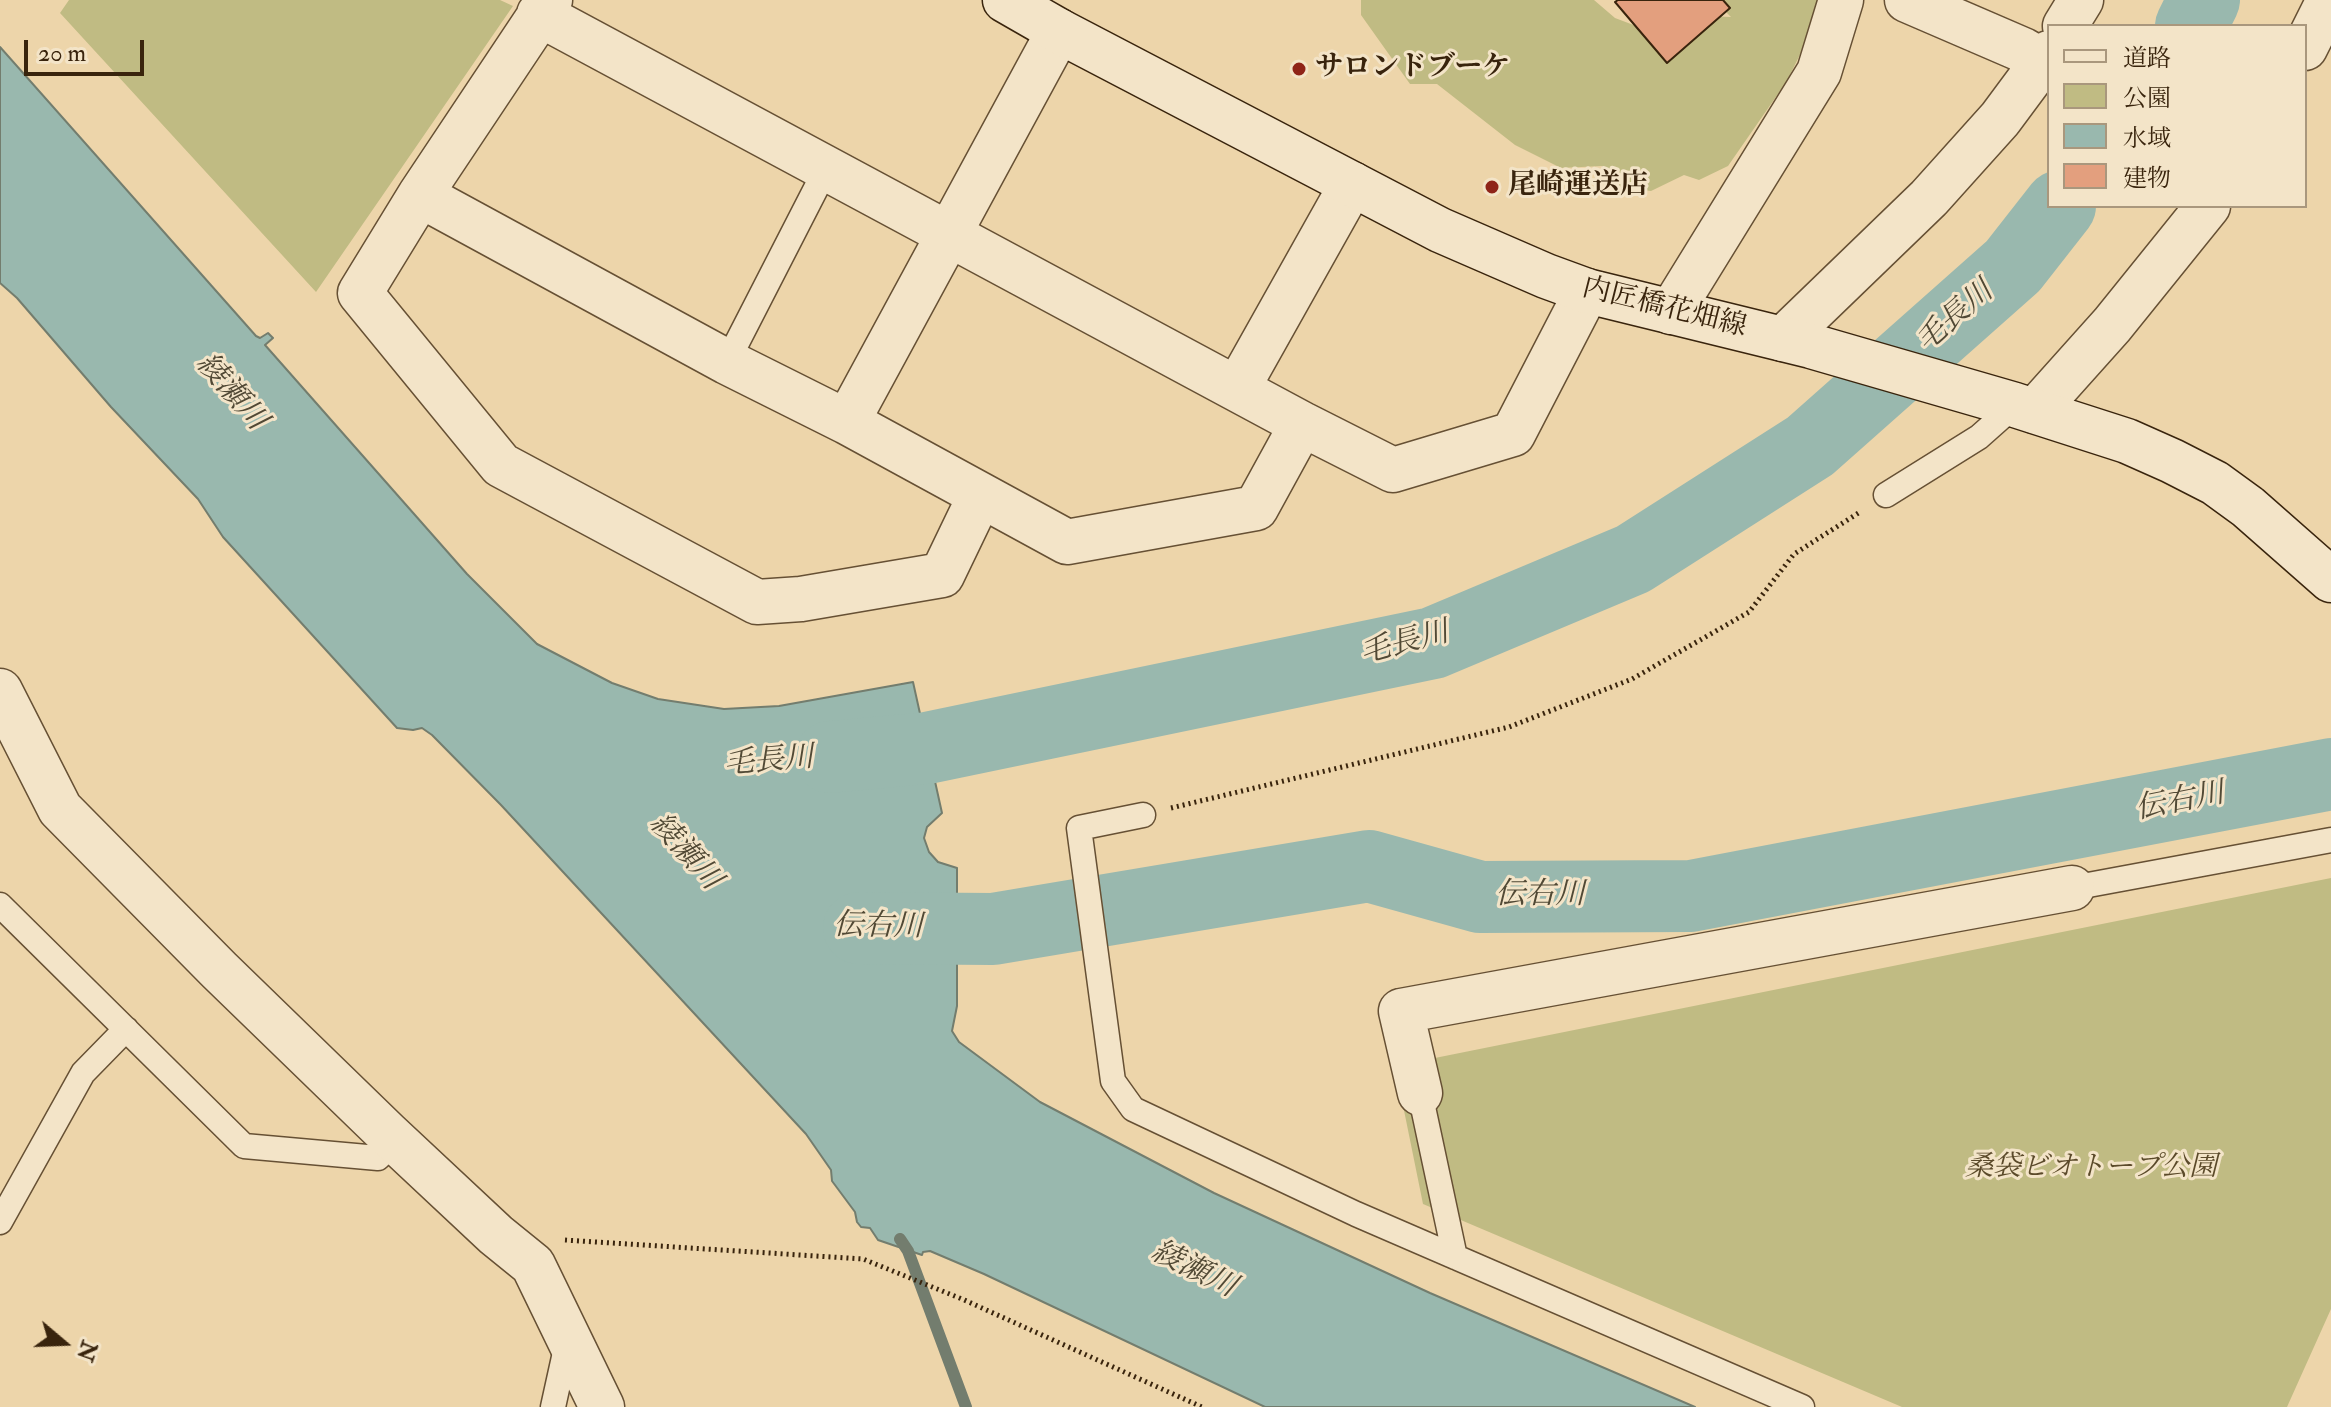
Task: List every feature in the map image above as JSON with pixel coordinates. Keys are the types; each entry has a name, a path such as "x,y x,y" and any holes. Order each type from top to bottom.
{"street":[{"name":"内匠橋花畑線","path":"1005,0 1352,184 1502,259 1587,291 1797,342 2127,441 2215,483 2248,507 2331,580"},
{"path":"1671,312 1819,72 1841,0"},
{"path":"1907,0 1965,11 2047,45"},
{"path":"2067,24 2081,0"},
{"path":"2307,44 2329,0"},
{"path":"980,496 942,575 801,599 757,602 501,465 360,293 420,195 544,7 827,167 1393,470 1513,434 1587,291"},
{"path":"847,422 1059,31"},
{"path":"1797,342 2000,119 2047,55"},
{"path":"1237,389 1352,184"},
{"path":"420,195 1067,542 1256,508 1302,424"},
{"path":"2015,405 2112,325 2206,208"},
{"path":"0,691 60,809 219,970 395,1141 496,1235 533,1265 602,1407"},
{"path":"1420,1093 1401,1011 2072,888"}],"lane":[{"path":"727,362 827,167"},
{"path":"1886,495 1979,437 2015,405"},
{"path":"1143,815 1079,828 1113,1081 1133,1109 1356,1214 1802,1407"},
{"path":"2072,888 2331,840"},
{"path":"0,905 244,1146 378,1158 395,1141"},
{"path":"0,1222 83,1073 126,1029"},
{"path":"1420,1093 1455,1257"},
{"path":"553,1407 568,1337"}],"path":[{"path":"1143,815 1509,727 1632,679 1749,612 1794,554 1886,495"},
{"path":"560,1239 863,1259 962,1299 1202,1407"}],"green space":[{"path":"69,0 500,0 513,6 316,292 60,13"},
{"path":"1361,0 1594,0 1615,18 1644,29 1707,16 1731,17 1719,5 1719,0 1822,0 1816,22 1787,81 1728,166 1699,180 1684,175 1651,191 1618,187 1602,166 1561,168 1515,145 1437,84 1410,84 1361,15"},
{"name":"桑袋ビオトープ公園","path":"2331,878 2331,1309 2287,1407 1902,1407 1423,1204 1395,1066"}],"water":[{"name":"綾瀬川","path":"0,47 256,336 260,338 268,333 273,338 265,345 467,574 537,644 612,683 658,699 724,709 779,706 913,682 942,813 927,827 924,838 929,852 938,862 957,868 957,1006 952,1031 959,1042 1040,1102 1214,1193 1430,1293 1695,1407 1265,1407 984,1274 930,1251 922,1255 878,1240 870,1228 861,1227 855,1212 832,1181 831,1170 806,1134 501,805 432,735 422,728 397,728 223,537 198,499 0,283"}],"building":[{"path":"1723,0 1730,8 1667,63 1615,2"}],"waterway":[{"name":"毛長川","path":"2192,24 2204,0"},
{"name":"毛長川","path":"830,757 927,748 1433,643 1633,559 1810,446 2013,266 2058,208"},
{"name":"伝右川","path":"859,928 993,929 1369,866 1480,897 1691,896 2331,774"},
{"path":"900,1239 908,1251 966,1407"}],"place":[{"name":"サロンドブーケ","path":"1299,69"},
{"name":"尾崎運送店","path":"1492,187"}]}
